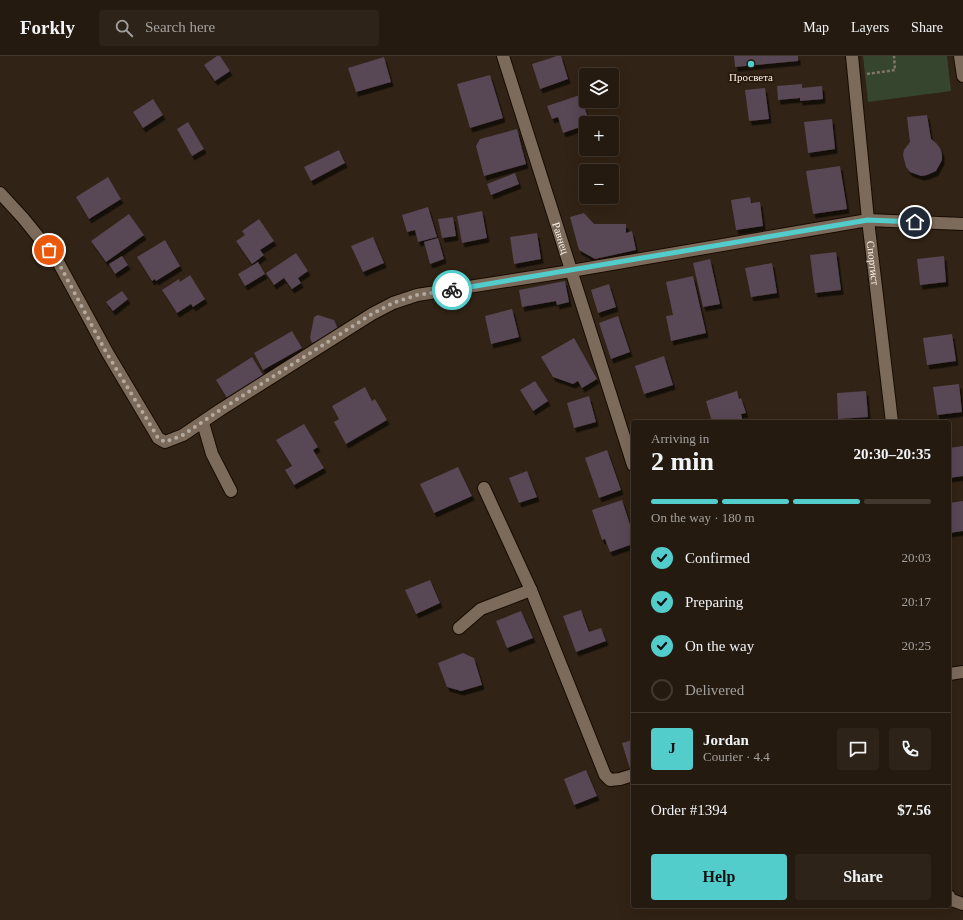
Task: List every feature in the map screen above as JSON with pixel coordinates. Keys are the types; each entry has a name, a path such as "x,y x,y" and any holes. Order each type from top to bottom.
{"street":[{"name":"Равнец","path":"503,56 631,459"},
{"name":"Спортист","path":"852,56 868,220 892,420"},
{"path":"960,56 963,76"},
{"path":"0,193 23,218 57,260 106,352 158,438 165,442 183,435 203,423 220,410 372,314 393,303 417,295 571,271 868,220 963,224"},
{"path":"203,423 212,454 231,491"},
{"path":"484,488 531,590 605,775 610,780 631,776"},
{"path":"459,628 481,609 531,590"},
{"path":"951,674 963,672"},
{"path":"951,898 963,904"}],"path":[{"path":"855,75 895,70 894,56"}],"green space":[{"path":"863,56 947,56 951,91 868,102"}],"building":[{"path":"217,56 220,56 230,71 215,81 204,65"},
{"path":"561,56 568,79 540,89 532,64"},
{"name":"Просвета","path":"734,56 798,56 798,61 735,67"},
{"path":"384,57 391,82 356,92 348,68"},
{"path":"490,75 503,118 470,128 457,84"},
{"path":"802,84 802,88 822,86 823,99 800,101 800,98 778,100 777,86"},
{"path":"765,88 769,119 749,121 745,90"},
{"path":"579,95 579,108 585,108 588,116 579,116 579,127 563,133 558,117 552,119 547,106"},
{"path":"153,99 163,115 143,128 133,112"},
{"path":"927,115 931,139 940,148 942,160 936,171 921,176 910,172 906,167 903,155 904,150 910,142 907,117"},
{"path":"832,119 835,149 808,153 804,122"},
{"path":"188,122 204,149 192,156 177,129"},
{"path":"517,129 526,164 484,176 476,146 480,139"},
{"path":"339,150 345,163 311,181 304,167"},
{"path":"840,166 847,209 813,214 806,171"},
{"path":"515,173 519,184 491,195 487,184"},
{"path":"108,177 121,199 89,219 76,197"},
{"path":"750,197 751,203 760,202 763,226 736,230 731,200"},
{"path":"428,207 437,237 418,242 415,230 407,232 402,215"},
{"path":"482,211 487,238 462,243 457,216"},
{"path":"584,213 594,224 626,224 626,233 632,231 636,250 595,259 579,250 570,217"},
{"path":"129,214 144,235 106,262 91,241"},
{"path":"453,217 456,236 442,238 438,219"},
{"path":"259,219 274,241 260,250 264,255 252,264 236,241 245,235 242,231"},
{"path":"537,233 541,259 514,264 510,237"},
{"path":"373,237 384,263 363,272 351,246"},
{"path":"438,238 444,259 430,264 424,242"},
{"path":"165,240 180,266 156,281 155,279 152,281 137,257"},
{"path":"836,252 841,290 815,293 810,255"},
{"path":"296,253 308,271 298,278 301,283 292,289 284,278 274,285 266,273"},
{"path":"122,256 128,265 115,274 109,264"},
{"path":"944,256 946,282 920,285 917,259"},
{"path":"710,259 720,304 703,307 693,263"},
{"path":"258,262 265,274 245,286 238,274"},
{"path":"772,263 777,293 751,297 745,268"},
{"path":"190,275 205,299 193,307 191,304 177,313 162,290 179,279 180,282"},
{"path":"693,276 706,333 671,341 666,316 673,315 666,282"},
{"path":"565,281 569,302 557,305 556,301 522,307 519,290"},
{"path":"609,284 616,307 598,313 591,290"},
{"path":"122,291 128,299 113,311 106,302"},
{"path":"512,309 519,337 491,344 485,316"},
{"path":"318,315 334,320 339,331 312,343 310,338 314,317"},
{"path":"618,316 630,352 611,359 599,323"},
{"path":"292,331 302,348 263,370 254,353"},
{"path":"952,334 956,361 927,365 923,338"},
{"path":"574,338 597,379 582,388 578,381 573,384 553,377 541,357"},
{"path":"664,356 673,385 644,394 635,366"},
{"path":"252,357 263,375 227,398 216,380"},
{"path":"535,381 548,401 533,411 520,390"},
{"path":"959,384 962,412 937,415 933,387"},
{"path":"365,387 372,401 375,399 387,420 346,444 334,422 339,419 332,406"},
{"path":"737,391 746,413 741,414 742,420 711,420 706,401"},
{"path":"866,391 868,417 838,419 837,393"},
{"path":"589,396 596,422 574,428 567,403"},
{"path":"304,424 318,447 313,450 324,468 294,485 285,470 292,466 276,440"},
{"path":"963,446 963,476 951,478 951,448"},
{"path":"607,450 621,490 599,498 585,458"},
{"path":"458,467 472,496 434,513 420,484"},
{"path":"527,471 537,497 519,503 509,478"},
{"path":"622,500 631,528 631,545 610,552 605,539 602,540 592,510"},
{"path":"963,501 963,531 951,533 951,503"},
{"path":"430,580 440,603 416,614 405,590"},
{"path":"581,610 589,632 601,628 606,641 576,652 563,616"},
{"path":"521,611 533,638 507,648 496,621"},
{"path":"463,653 474,658 482,685 461,691 447,687 438,663"},
{"path":"631,741 630,769 622,743"},
{"path":"586,770 597,796 574,805 564,779"}],"way so far":[{"path":"49,250 57,260 106,352 158,438 165,442 183,435 203,423 220,410 372,314 393,303 417,295 452,290"}],"place":[{"name":"Просвета","path":"751,64"}],"route":[{"path":"452,290 868,220 915,222"}]}
